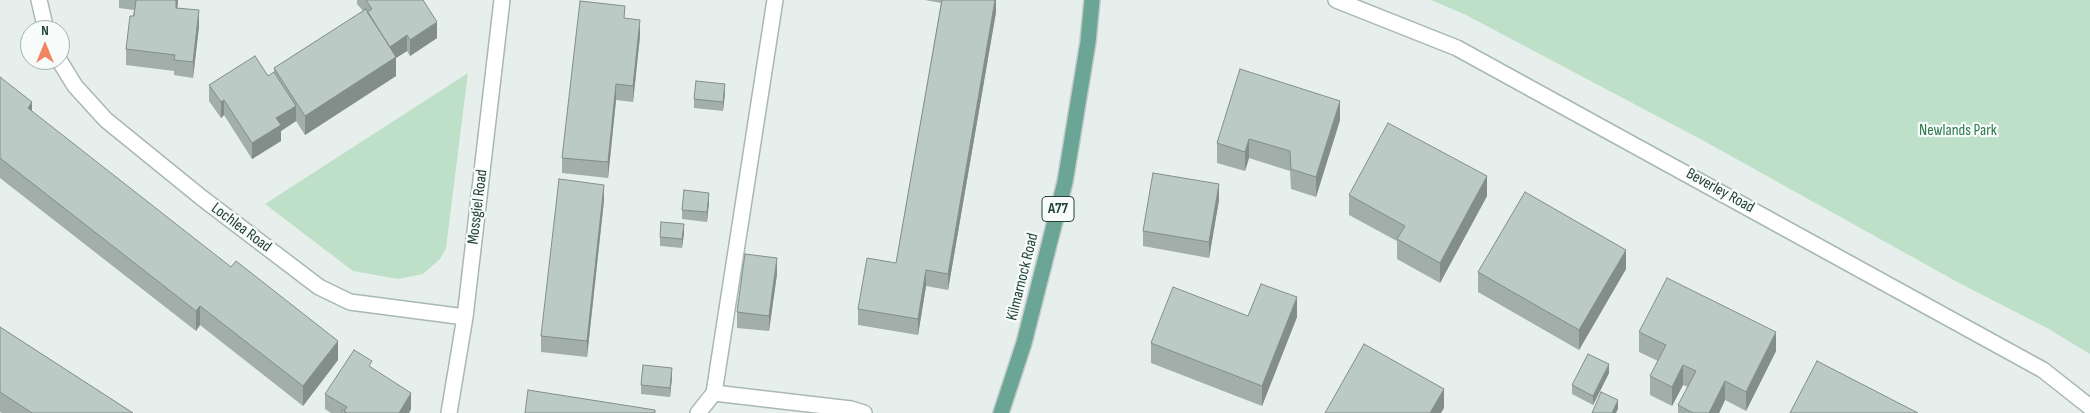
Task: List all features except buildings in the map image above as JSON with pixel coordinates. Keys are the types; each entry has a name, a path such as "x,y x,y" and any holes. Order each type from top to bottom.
{"main road":[{"name":"Kilmarnock Road","path":"1001,413 1024,343 1065,182 1088,42 1092,0"}],"street":[{"path":"38,0 43,20"},
{"name":"Mossgiel Road","path":"449,413 465,317 502,0"},
{"path":"698,413 714,393 775,0"},
{"name":"Beverley Road","path":"1336,0 1473,56 2043,370 2090,407"},
{"name":"Lochlea Road","path":"64,70 74,86 106,120 202,198 319,287 350,302 465,317"},
{"path":"714,393 851,409 864,413"}],"green space":[{"name":"Newlands Park","path":"1431,0 2090,0 2090,354 2047,328 1959,283 1704,141 1466,15"},
{"path":"468,73 446,248 440,259 423,274 398,279 353,271 265,204"}]}
